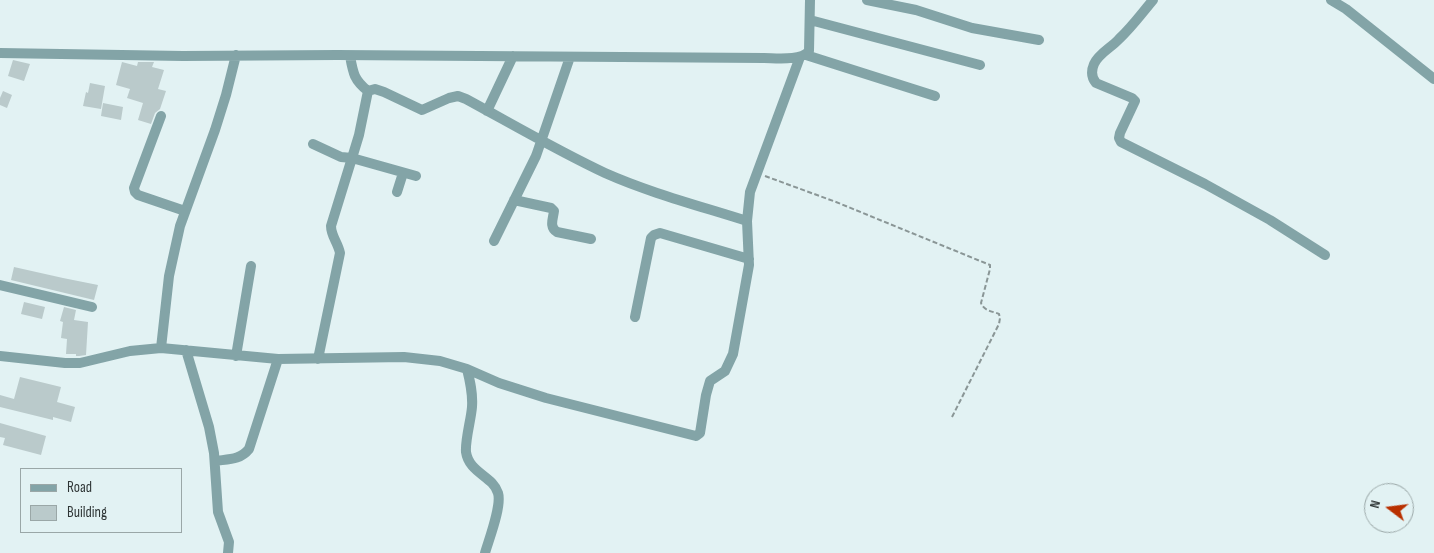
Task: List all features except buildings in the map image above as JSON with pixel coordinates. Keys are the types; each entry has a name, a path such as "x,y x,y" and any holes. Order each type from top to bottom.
{"street":[{"path":"0,356 65,363 80,362 130,351 161,348 278,359 404,357 440,360 499,383 546,398 696,436 700,433 702,427 706,395 710,381 725,371 733,354 748,274 749,259 746,221 750,192 803,56 808,52 810,0"},
{"path":"867,0 916,10 972,28 1039,40"},
{"path":"1153,0 1120,38 1099,56 1092,72 1092,78 1096,83 1132,98 1134,101 1120,133 1122,142 1205,184 1270,220 1325,255"},
{"path":"1331,0 1346,9 1434,79"},
{"path":"810,20 980,66"},
{"path":"0,53 183,56 764,58 803,56 935,96"},
{"path":"161,348 169,276 180,226 215,130 236,55"},
{"path":"350,56 356,80 368,92"},
{"path":"487,110 513,56"},
{"path":"494,241 536,156 570,57"},
{"path":"368,92 375,89 422,110 458,96 606,173 746,221"},
{"path":"318,359 340,253 330,226 359,135 368,92"},
{"path":"161,116 134,188 135,192 138,195 185,211"},
{"path":"313,144 341,157 352,158 416,176"},
{"path":"397,192 403,173"},
{"path":"514,200 551,208 554,210 551,226 553,229 557,232 591,239"},
{"path":"634,317 651,238 654,235 660,233 749,259"},
{"path":"236,356 251,266"},
{"path":"0,285 92,307"},
{"path":"186,350 209,428 215,461 218,512 229,542 228,553"},
{"path":"215,461 239,458 249,449 278,359"},
{"path":"466,369 472,398 466,452 471,465 493,484 498,494 499,504 485,553"}],"path":[{"path":"756,173 836,202 990,265 981,303 982,307 999,314 999,324 951,419"}]}
